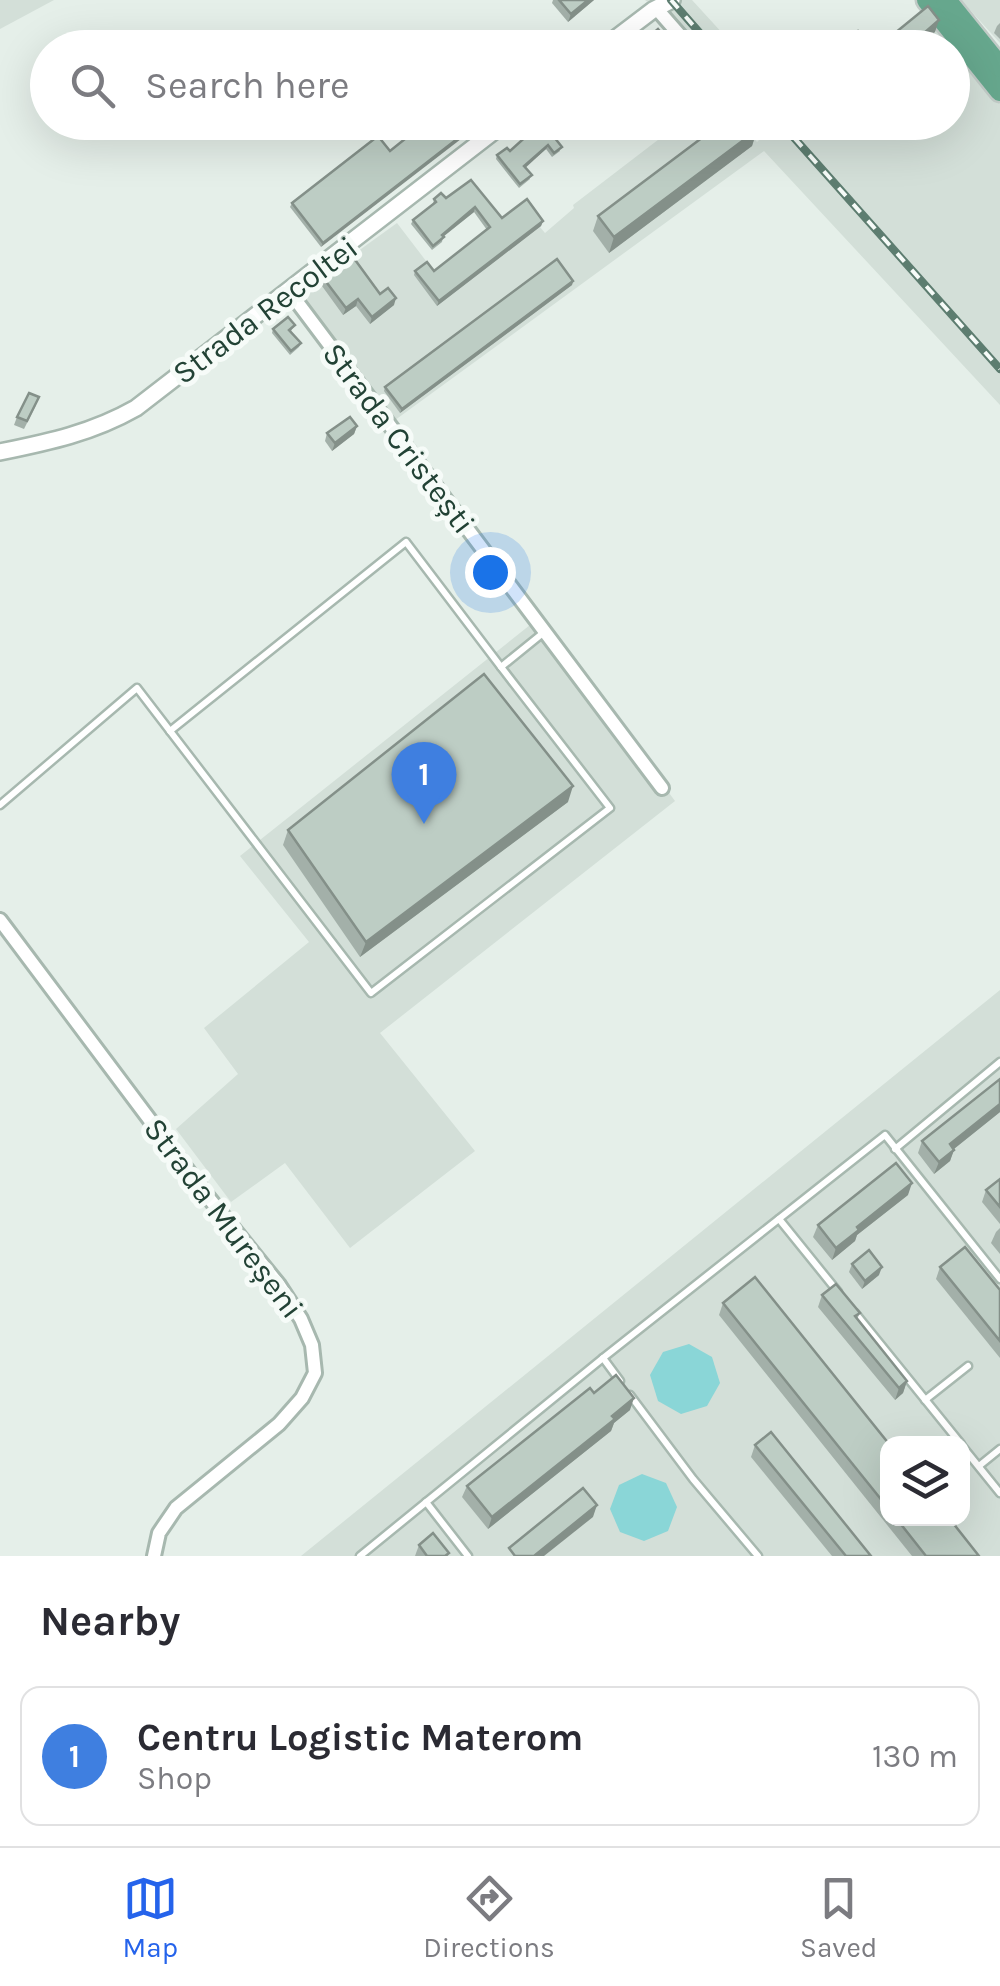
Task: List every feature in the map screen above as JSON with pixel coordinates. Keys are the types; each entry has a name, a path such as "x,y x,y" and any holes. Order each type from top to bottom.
{"main road":[{"path":"927,0 951,30"},
{"path":"946,0 996,56"},
{"path":"970,54 1000,91"}],"street":[{"path":"627,30 672,0"},
{"path":"656,8 676,30"},
{"name":"Strada Recoltei","path":"0,452 73,436 108,424 136,408 483,140"},
{"name":"Strada Cristești","path":"289,291 662,788"},
{"name":"Strada Mureșeni","path":"0,920 279,1285 302,1318 312,1345 315,1373 302,1398 280,1424 176,1508 159,1533 154,1556"}],"lane":[{"path":"0,805 137,688 371,993 610,808 406,542 170,731"},
{"path":"501,666 544,632"},
{"path":"895,1148 1000,1062"},
{"path":"360,1556 885,1134 1000,1280"},
{"path":"779,1219 840,1294"},
{"path":"852,1310 955,1436"},
{"path":"602,1358 758,1556"},
{"path":"925,1400 968,1366"},
{"path":"979,1466 1000,1449"},
{"path":"970,1455 1000,1493"},
{"path":"426,1502 468,1556"}],"shaded area":[{"path":"0,0 54,0 0,29"},
{"path":"645,0 692,0 719,30 681,30"},
{"path":"961,0 1000,0 1000,43"},
{"path":"925,11 940,30 903,30"},
{"path":"970,67 1000,104 1000,405 764,151 391,423 296,296 397,223 436,274 523,207 545,233 573,205 658,140 970,140"},
{"path":"540,617 675,801 380,1033 475,1151 350,1248 285,1163 231,1202 176,1129 238,1074 204,1028 309,942 240,856"},
{"path":"1000,990 1000,1556 301,1556"}],"water":[{"path":"689,1344 712,1357 720,1383 707,1406 681,1414 658,1401 650,1375 663,1352"},
{"path":"642,1474 666,1483 677,1507 668,1531 644,1541 620,1532 610,1509 619,1485"}],"building":[{"path":"559,0 588,0 571,14"},
{"path":"928,6 939,20 928,30 899,30"},
{"path":"373,140 381,140 390,151 404,140 456,140 323,243 292,203"},
{"path":"522,140 556,140 562,147 554,153 548,145 524,166 532,175 520,184 497,155 507,148 510,151"},
{"path":"699,140 744,140 614,237 598,216"},
{"path":"471,180 502,218 527,199 543,221 439,301 415,271 427,262 434,271 490,227 475,207 433,246 413,220 436,202 434,199 441,193 446,198"},
{"path":"353,257 380,294 388,288 396,298 372,317 358,299 346,308 324,279"},
{"path":"557,259 573,281 402,409 385,387"},
{"path":"288,317 295,325 289,330 301,343 291,351 273,329"},
{"path":"29,393 39,397 27,421 17,417"},
{"path":"350,417 357,426 335,443 327,433"},
{"path":"484,674 573,786 366,942 288,830"},
{"path":"1000,1079 1000,1104 950,1144 954,1150 939,1162 922,1141"},
{"path":"896,1163 912,1183 836,1248 818,1225"},
{"path":"1000,1179 1000,1207 986,1190"},
{"path":"965,1247 1000,1290 1000,1341 940,1267"},
{"path":"869,1250 882,1267 865,1281 852,1264"},
{"path":"755,1277 883,1436 880,1498 723,1303"},
{"path":"836,1284 860,1313 855,1316 907,1381 899,1388 822,1295"},
{"path":"616,1375 634,1398 612,1416 615,1419 492,1517 467,1486 590,1388 594,1393"},
{"path":"771,1432 871,1556 846,1556 755,1445"},
{"path":"583,1488 597,1505 534,1556 515,1556 509,1548"},
{"path":"902,1526 955,1526 979,1556 926,1556"},
{"path":"433,1533 449,1553 445,1556 427,1556 419,1545"}],"railway":[{"path":"671,0 697,30"},
{"path":"796,140 1000,369"}],"place":[{"name":"Centru Logistic Materom","path":"424,824"}]}
